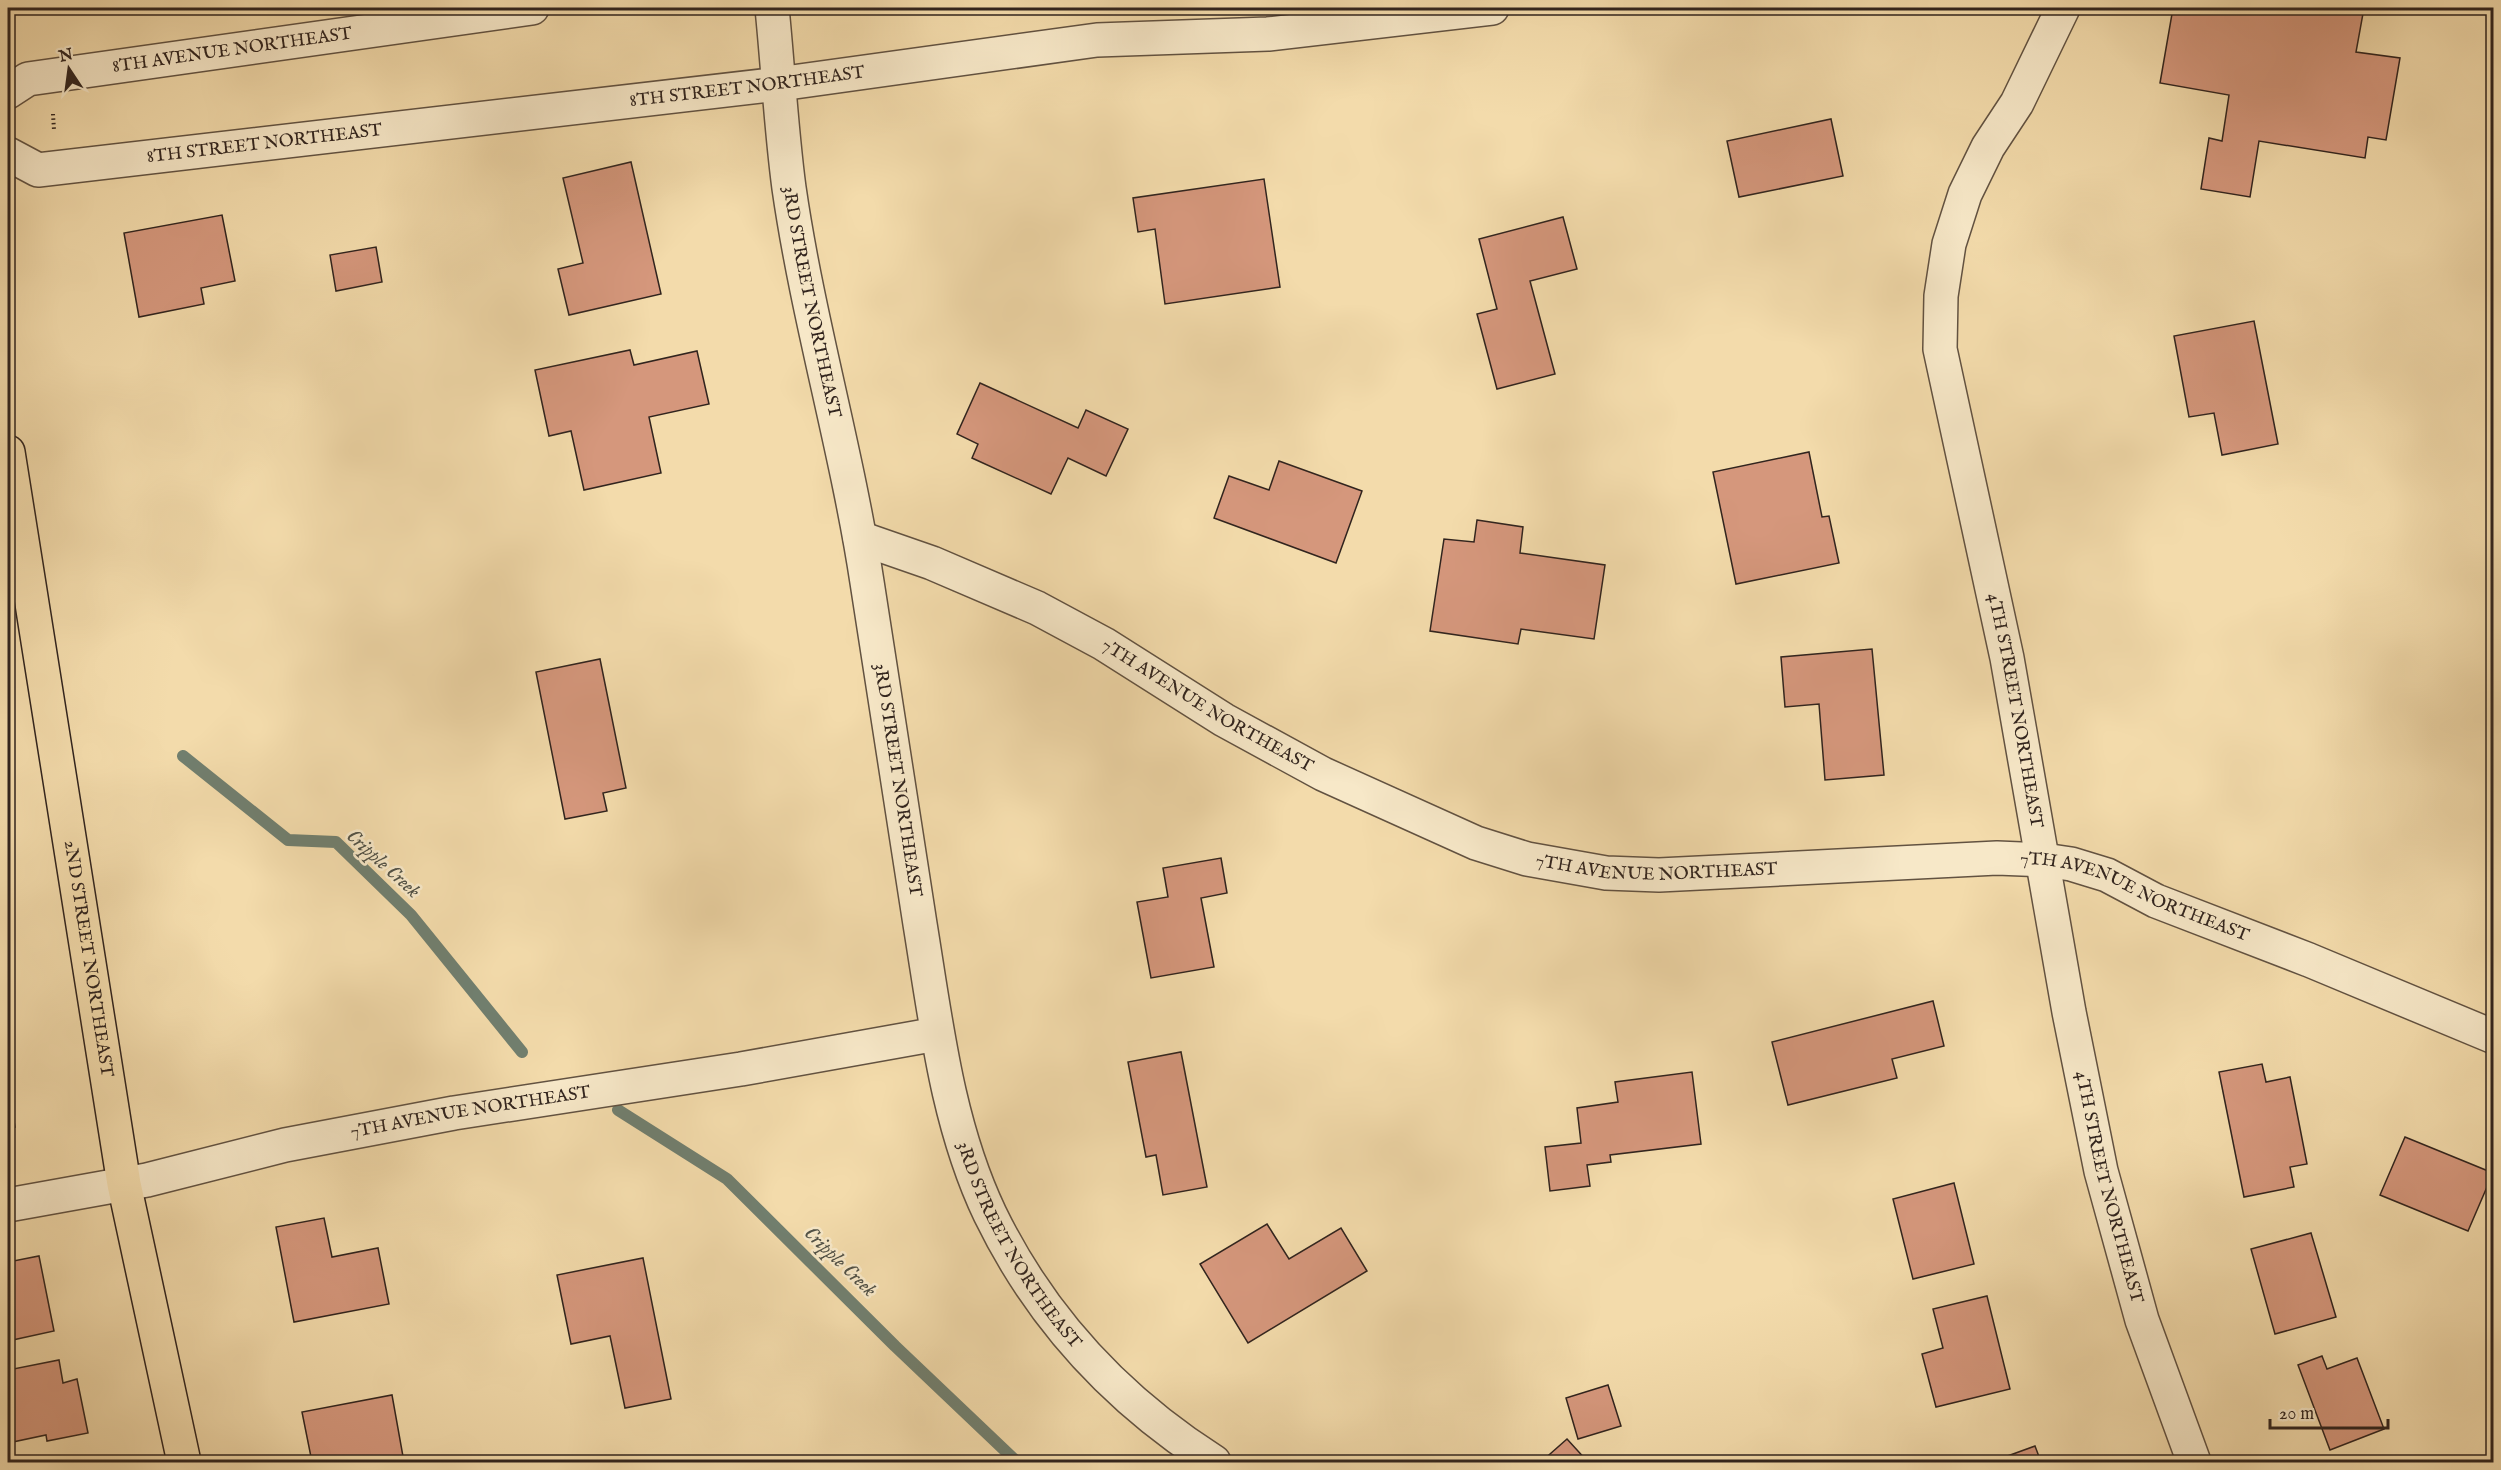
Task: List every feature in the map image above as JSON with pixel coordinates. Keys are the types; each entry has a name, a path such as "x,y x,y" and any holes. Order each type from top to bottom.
{"main road":[{"name":"2ND STREET NORTHEAST","path":"8,452 124,1184 184,1462"}],"street":[{"name":"8TH AVENUE NORTHEAST","path":"8,92 28,79 532,8"},
{"name":"3RD STREET NORTHEAST","path":"772,8 789,188 819,346 861,538 938,1034 957,1124 971,1168 989,1211 1010,1252 1037,1295 1101,1374 1169,1434 1214,1462"},
{"name":"8TH STREET NORTHEAST","path":"8,154 38,170 779,84 1097,40 1268,34 1492,8"},
{"name":"4TH STREET NORTHEAST","path":"2063,8 2018,103 1988,147 1965,194 1949,244 1941,306 1940,348 2007,658 2044,860 2068,1012 2101,1171 2142,1320 2194,1462"},
{"name":"7TH AVENUE NORTHEAST","path":"861,538 932,563 1036,608 1104,644 1224,720 1323,774 1476,843 1527,859 1606,873 1659,874 1997,858 2044,860 2071,864 2107,875 2156,901 2309,960 2493,1037"},
{"name":"7TH AVENUE NORTHEAST","path":"8,1205 124,1184 285,1145 454,1113 741,1069 938,1034"}],"path":[{"path":"53,110 55,138"}],"building":[{"path":"2173,8 2214,14 2215,8 2364,8 2356,52 2400,58 2386,140 2368,137 2365,158 2259,141 2250,197 2201,189 2209,138 2222,141 2229,95 2160,83"},
{"path":"1831,119 1843,176 1739,197 1727,141"},
{"path":"631,162 661,294 569,315 558,269 583,263 563,178"},
{"path":"1264,179 1280,287 1165,304 1155,229 1138,232 1133,198"},
{"path":"222,215 235,281 201,288 204,304 139,317 124,233"},
{"path":"1563,217 1577,269 1530,281 1555,374 1497,389 1477,314 1497,309 1479,239"},
{"path":"376,247 382,282 336,291 330,255"},
{"path":"2254,321 2278,444 2222,455 2214,413 2189,417 2174,336"},
{"path":"630,350 634,365 697,351 709,404 649,417 661,473 584,490 571,431 549,436 535,370"},
{"path":"980,383 1078,428 1086,410 1128,429 1106,476 1068,458 1051,494 972,458 978,444 957,434"},
{"path":"1809,452 1822,517 1829,516 1839,563 1736,584 1713,472"},
{"path":"1279,461 1362,491 1336,563 1214,518 1229,476 1269,490"},
{"path":"1477,520 1523,527 1520,553 1605,565 1594,639 1521,629 1518,644 1430,631 1444,539 1474,542"},
{"path":"1872,649 1884,775 1825,780 1819,704 1785,707 1781,657"},
{"path":"600,659 626,788 603,793 607,811 565,819 536,672"},
{"path":"1221,858 1227,893 1201,898 1214,967 1151,978 1137,902 1168,897 1163,868"},
{"path":"1933,1001 1944,1046 1892,1059 1897,1078 1788,1105 1772,1042"},
{"path":"1181,1052 1207,1187 1163,1195 1156,1155 1146,1157 1128,1062"},
{"path":"2262,1064 2266,1082 2290,1077 2307,1164 2290,1167 2294,1187 2244,1197 2219,1072"},
{"path":"1692,1072 1701,1144 1610,1155 1611,1162 1587,1165 1590,1186 1550,1191 1545,1147 1581,1143 1577,1108 1618,1102 1615,1082"},
{"path":"8,1083 15,1127 8,1128"},
{"path":"2405,1137 2493,1173 2468,1231 2380,1195"},
{"path":"1954,1183 1974,1264 1913,1279 1893,1199"},
{"path":"324,1218 332,1257 378,1248 389,1304 294,1322 276,1227"},
{"path":"1267,1224 1289,1259 1341,1228 1367,1271 1248,1343 1200,1264"},
{"path":"2311,1233 2336,1317 2275,1334 2251,1249"},
{"path":"39,1256 54,1331 8,1341 8,1262"},
{"path":"643,1258 671,1399 625,1408 610,1336 571,1344 557,1275"},
{"path":"1987,1296 2010,1389 1936,1407 1922,1354 1943,1348 1933,1309"},
{"path":"2322,1356 2327,1369 2357,1358 2384,1429 2330,1450 2298,1365"},
{"path":"59,1360 63,1383 77,1379 88,1433 47,1441 46,1435 8,1443 8,1370"},
{"path":"1608,1385 1621,1426 1578,1439 1566,1398"},
{"path":"392,1395 404,1462 312,1462 302,1412"},
{"path":"1567,1439 1588,1462 1541,1462"},
{"path":"2035,1446 2041,1462 1991,1462"},
{"path":"82,1458 83,1462 59,1462"}],"waterway":[{"name":"Cripple Creek","path":"183,756 288,840 336,842 411,915 522,1052"},
{"name":"Cripple Creek","path":"618,1110 727,1179 895,1346 1017,1462"}]}
